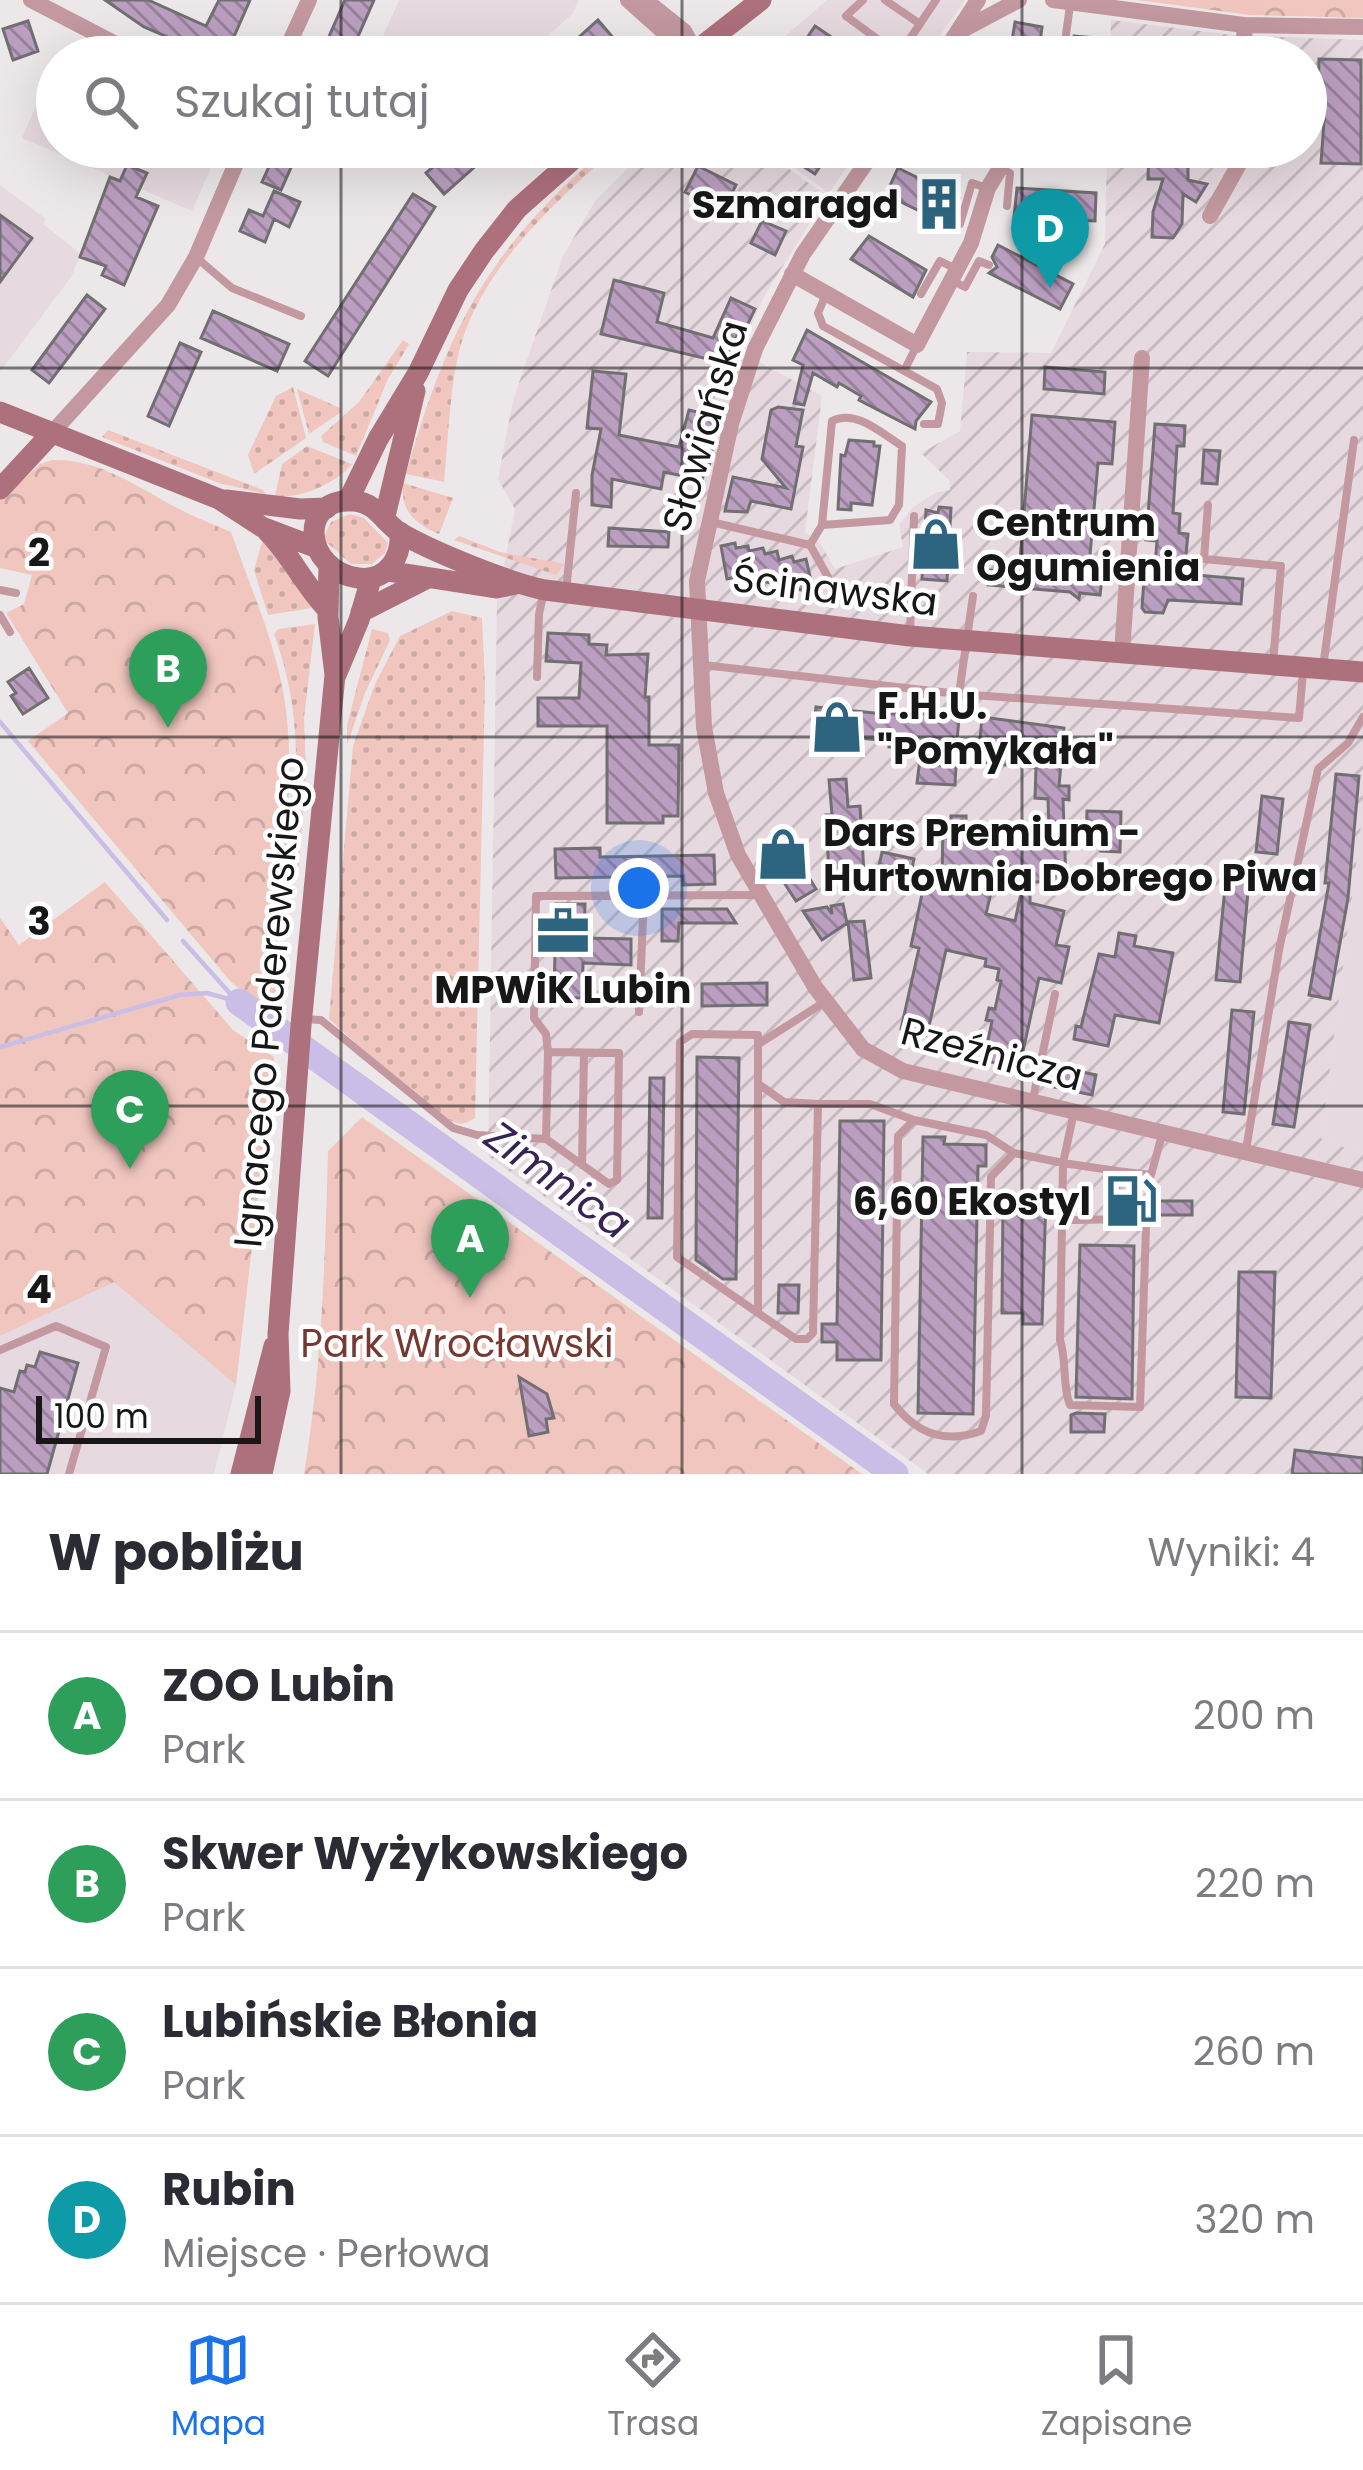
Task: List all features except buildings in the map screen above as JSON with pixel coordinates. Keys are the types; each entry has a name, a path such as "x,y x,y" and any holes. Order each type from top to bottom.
{"main road":[{"path":"715,36 761,0"},
{"path":"313,546 312,532 337,505 418,373 458,290 517,209 563,168"},
{"path":"262,527 313,546 329,566 355,578 379,575 397,559 392,524 418,373"},
{"path":"0,412 219,500 262,527 284,548 298,577 328,610"},
{"path":"0,490 52,434"},
{"path":"219,500 300,509 361,501 392,524"},
{"name":"Ścinawska","path":"392,524 516,584 555,591 910,636 1363,672"},
{"name":"Ignacego Paderewskiego","path":"246,1473 280,1391 278,1334 301,1022 335,675 329,566"},
{"name":"Ścinawska","path":"379,575 496,588 516,584"},
{"name":"Ignacego Paderewskiego","path":"335,675 379,575"},
{"path":"362,612 428,577"}],"street":[{"path":"31,0 100,36"},
{"path":"293,36 309,0"},
{"path":"628,0 686,36"},
{"path":"646,0 663,23 663,36"},
{"path":"955,36 978,0"},
{"path":"957,33 1021,0"},
{"path":"1105,0 1142,10"},
{"path":"1066,1 1244,25 1363,27"},
{"path":"663,23 723,30"},
{"path":"1244,25 1244,36"},
{"path":"52,434 168,304 196,257 234,168"},
{"name":"Słowiańska","path":"700,610 697,580 731,424 754,349 792,274 864,168"},
{"path":"1210,216 1237,168"},
{"path":"792,274 917,345 974,234 988,188 1002,170"},
{"path":"1122,653 1142,358"},
{"name":"Rzeźnicza","path":"700,610 704,727 716,793 738,855 826,1001 863,1049 903,1072 1363,1180"}],"lane":[{"path":"863,0 846,16 873,36"},
{"path":"885,0 920,24"},
{"path":"912,36 936,0"},
{"path":"1064,36 1066,1"},
{"path":"998,168 1010,173 1007,206"},
{"path":"960,224 972,182 988,188"},
{"path":"196,257 232,288 301,316"},
{"path":"921,294 940,261 964,287 979,261 988,265"},
{"path":"826,293 818,313 823,326 940,394 938,424 924,424"},
{"path":"904,369 917,345"},
{"path":"810,545 822,525 832,422 853,417 902,446 899,505 890,520 822,525"},
{"path":"702,664 959,694 1299,718 1313,668 1354,440"},
{"path":"537,677 539,614 555,591 576,493"},
{"path":"1208,506 1204,559 1281,566 1273,665"},
{"path":"910,636 914,517"},
{"path":"710,521 810,545 828,577"},
{"path":"0,590 16,593"},
{"path":"959,694 973,596"},
{"path":"0,615 10,632"},
{"path":"1246,1150 1279,950 1318,769 1348,742 1363,717"},
{"path":"546,1139 548,1052 546,1034 534,1018 536,896 759,895"},
{"path":"639,1012 644,896"},
{"path":"1032,1101 1055,994"},
{"path":"759,1044 826,1001"},
{"path":"301,1022 321,1020 453,1127 477,1135 546,1139 609,1184 617,1180 620,1053 548,1052"},
{"path":"758,1313 758,1036 692,1034 680,1042 677,1249 682,1263 796,1339 807,1339 812,1333 818,1104"},
{"path":"582,1165 584,1053"},
{"path":"760,1084 784,1102 870,1104 914,1120 986,1135 1014,1154 1151,1175 1163,1130"},
{"path":"1063,1220 1139,1222 1146,1228 1140,1407 1070,1405 1067,1400 1067,1366 1060,1340 1063,1163 1074,1110"},
{"path":"914,1120 898,1136 893,1381 895,1404 904,1417 934,1437 964,1437 981,1431 986,1416 991,1177 1014,1154"},
{"path":"1115,1222 1117,1171"},
{"path":"0,1349 56,1326 106,1347 70,1471 86,1474"}],"shaded area":[{"path":"399,0 579,0 572,14 547,36 383,36"},
{"path":"827,0 965,0 940,36 785,36"},
{"path":"1111,20 1259,36 1111,36"},
{"path":"1327,39 1363,40 1363,810 1321,1139 1363,1154 1363,1474 928,1474 488,1156 497,601 515,509 498,479 513,400 563,256 595,201 628,168 788,168 827,196 766,293 739,351 822,396 805,532 820,543 835,569 903,547 899,525 912,508 935,493 950,490 950,481 921,453 960,431 967,352 1051,353 1105,244 1107,168 1327,168"},
{"path":"36,106 36,144 22,138"},
{"path":"92,168 211,168 192,211"},
{"path":"794,168 846,168 829,193"},
{"path":"0,185 46,219 43,224 81,254 71,277 0,372"},
{"path":"1363,810 1363,1154 1321,1139"},
{"path":"114,1281 236,1385 214,1474 0,1474 0,1336"}],"green space":[{"path":"1137,0 1363,0 1363,18 1250,15"},
{"path":"584,168 595,168 520,242 480,298 466,329 450,406 444,482 406,474 439,374 478,293 531,220"},
{"path":"403,340 409,344 388,379 356,456 323,442 321,436 359,402"},
{"path":"293,387 306,438 254,474 248,455 276,396"},
{"path":"297,389 340,408 341,412 309,434"},
{"path":"108,430 266,494 219,483 102,437"},
{"path":"307,446 352,464 317,489 275,496 282,464"},
{"path":"52,460 101,469 231,532 272,647 287,719 289,793 275,1016 231,982 28,741 68,713 6,613 24,604 32,575 0,568 0,500 40,464"},
{"path":"403,483 453,498 439,534 411,515"},
{"path":"350,514 364,518 388,543 385,553 372,564 351,564 323,539 331,522"},
{"path":"459,536 500,552 565,564 556,575 454,540"},
{"path":"262,542 282,562 312,608 268,615 254,570"},
{"path":"452,611 482,618 485,685 475,1118 462,1123 432,1108 329,1019 353,746 375,684 400,636"},
{"path":"315,624 304,718 306,774 299,867 293,863 294,720 274,634 278,629"},
{"path":"372,629 388,633 390,640 347,745 347,725"},
{"path":"105,882 233,1030 274,1057 236,1385 114,1282 0,1336 0,918 19,945"},
{"name":"Park Wrocławski","path":"362,1117 862,1474 304,1474 319,1354 328,1151"}],"waterway":[{"name":"Zimnica","path":"0,722 167,920"},
{"name":"Zimnica","path":"183,941 235,999"},
{"path":"0,1047 180,995 207,993 239,1002"},
{"name":"Zimnica","path":"239,1002 895,1474"}],"place":[{"name":"Szmaragd","path":"939,204"},
{"name":"Rubin","path":"1050,288"},
{"name":"Centrum Ogumienia","path":"936,544"},
{"name":"F.H.U. \"Pomykała\"","path":"837,727"},
{"name":"Skwer Wyżykowskiego","path":"168,728"},
{"name":"Dars Premium - Hurtownia Dobrego Piwa","path":"783,854"},
{"name":"MPWiK Lubin","path":"563,931"},
{"name":"Lubińskie Błonia","path":"130,1169"},
{"name":"6,60 Ekostyl","path":"1131,1201"},
{"name":"ZOO Lubin","path":"470,1298"}]}
